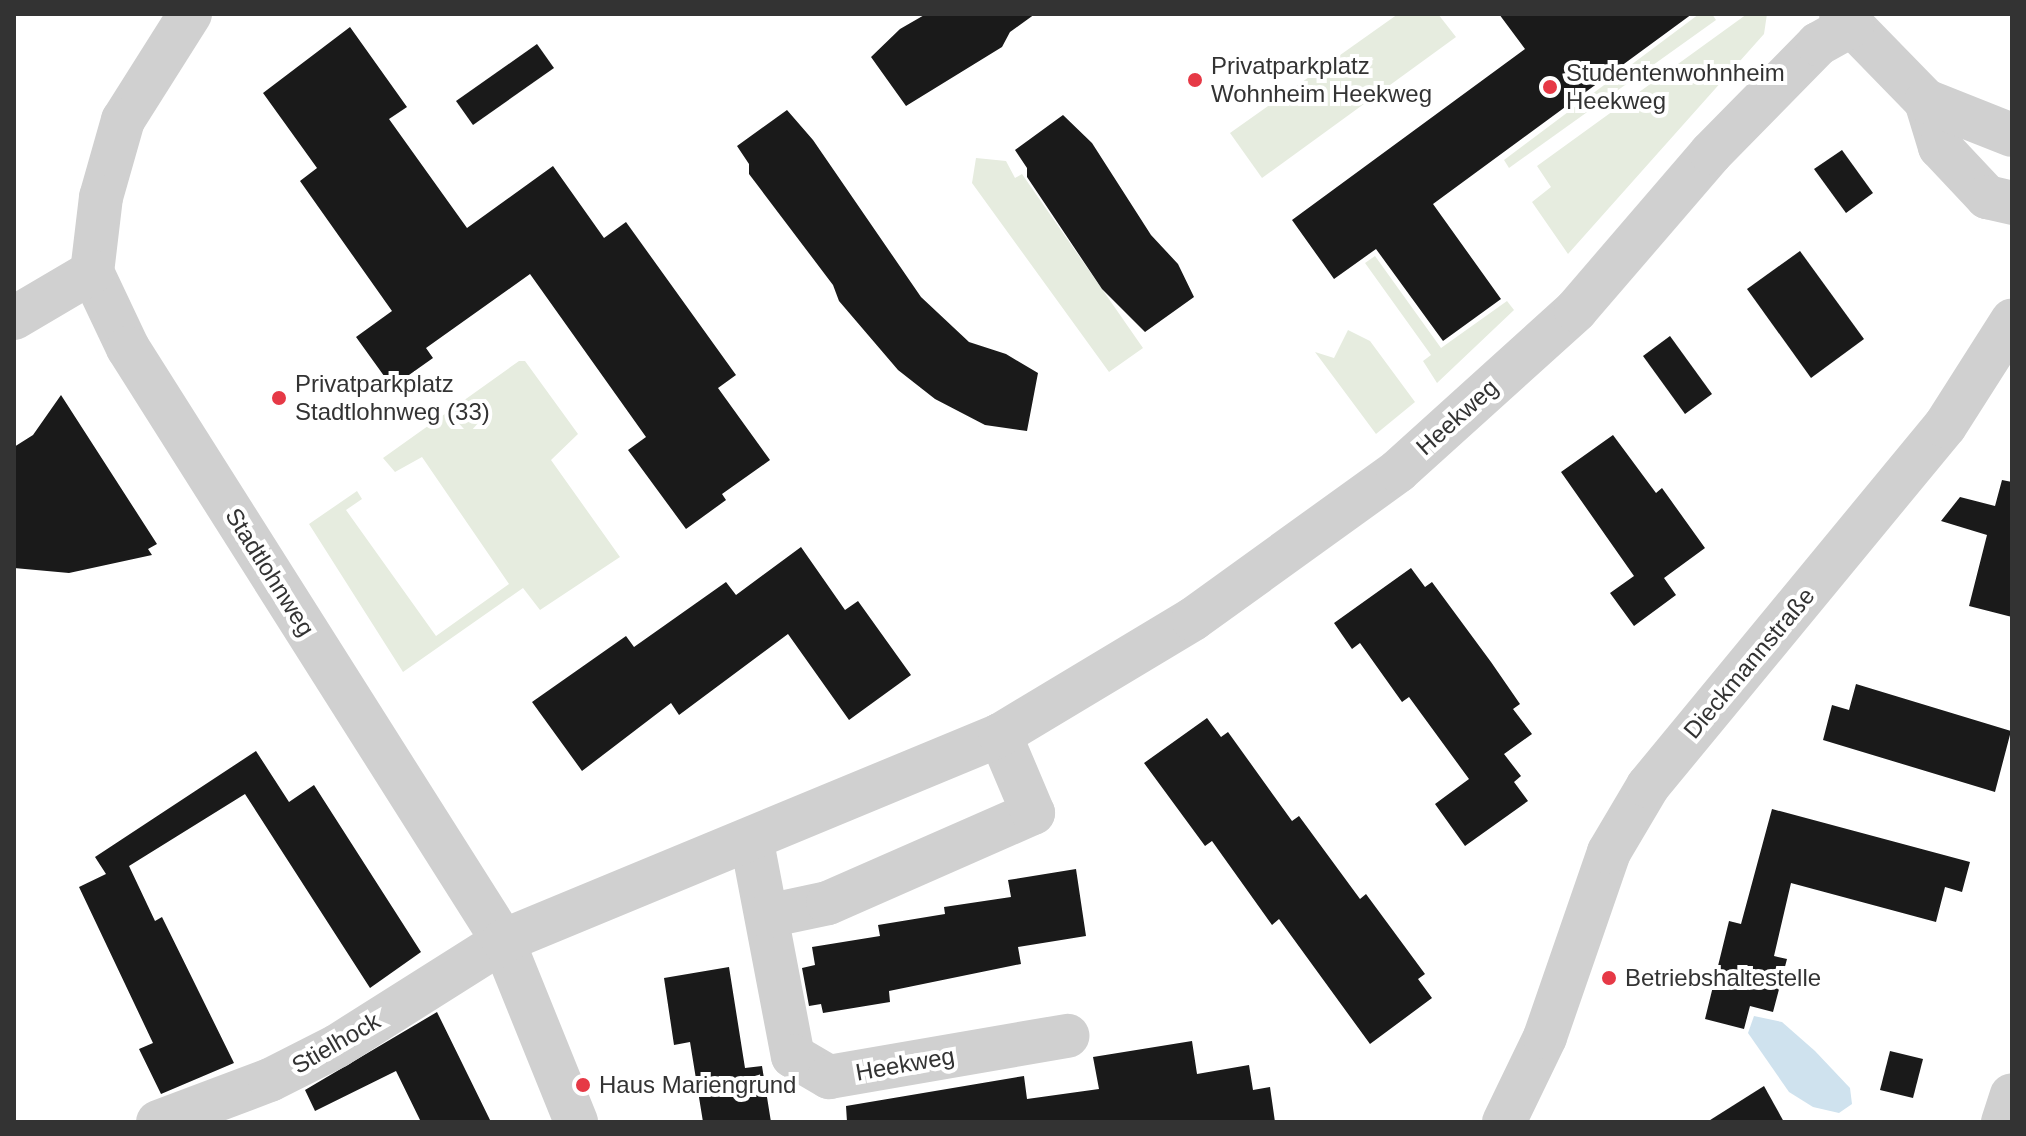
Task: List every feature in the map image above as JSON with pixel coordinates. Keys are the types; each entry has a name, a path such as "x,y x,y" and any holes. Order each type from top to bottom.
{"street":[{"path":"14,318 92,272 101,197 123,120 190,14"},
{"name":"Heekweg","path":"503,941 752,842 1000,735 1217,604 1398,471 1576,310 1711,153 1818,44 1846,20 1926,101 2012,135"},
{"name":"Heekweg","path":"1926,101 1940,147 1987,197 2012,203"},
{"name":"Stadtlohnweg","path":"92,272 128,348 503,941 576,1122"},
{"name":"Dieckmannstraße","path":"1504,1122 1545,1037 1609,852 1648,786 1945,426 2012,321"},
{"path":"767,916 828,903 1033,813 1000,735"},
{"name":"Heekweg","path":"752,842 793,1056 829,1077 1067,1036"},
{"name":"Stielhock","path":"158,1122 270,1080 337,1046 503,941"},
{"name":"Dieckmannstraße","path":"1539,1122 1545,1037"},
{"path":"2003,1122 2012,1095"}],"shaded area":[{"path":"1398,14 1438,14 1456,37 1262,178 1230,133"},
{"path":"1699,14 1712,14 1716,20 1509,168 1504,160"},
{"path":"1747,14 1767,14 1764,34 1568,254 1532,202 1551,187 1537,166"},
{"path":"976,158 1006,161 1015,178 1022,174 1143,348 1109,372 972,183"},
{"path":"1375,256 1441,348 1507,301 1514,310 1437,383 1423,361 1431,355 1365,263"},
{"path":"1348,330 1370,341 1415,402 1376,434 1315,352 1334,358"},
{"path":"519,361 525,361 578,434 551,460 620,557 540,610 523,588 403,672 309,524 357,491 362,499 346,510 436,636 509,584 422,457 395,472 383,458"}],"water":[{"path":"1754,1016 1782,1022 1815,1051 1850,1088 1852,1104 1839,1113 1813,1107 1789,1092 1748,1033"}],"building":[{"path":"926,14 1035,14 1010,32 1002,47 906,106 871,57 900,29"},
{"path":"1499,14 1692,14 1433,204 1501,299 1443,341 1376,249 1334,279 1292,220 1525,49"},
{"path":"350,27 407,107 389,119 467,228 553,166 604,238 626,222 736,375 718,388 770,460 722,494 726,500 686,529 628,450 646,437 530,274 426,348 433,358 392,387 356,337 392,311 300,181 317,168 263,93"},
{"path":"537,44 554,68 473,125 456,101"},
{"path":"787,110 813,140 921,297 969,342 1006,354 1038,373 1027,431 985,425 935,399 898,370 839,301 833,285 749,174 749,164 737,146"},
{"path":"1063,115 1092,143 1151,235 1178,264 1194,297 1145,332 1102,289 1027,177 1027,168 1015,150"},
{"path":"1842,150 1873,193 1846,213 1814,169"},
{"path":"1800,251 1864,339 1811,378 1747,289"},
{"path":"1670,336 1712,394 1685,414 1643,356"},
{"path":"61,395 157,544 148,549 152,555 69,573 14,568 14,447 33,435"},
{"path":"1613,435 1656,493 1662,488 1705,548 1664,578 1676,595 1634,626 1610,593 1634,576 1561,472"},
{"path":"2002,480 2012,482 2012,617 1969,606 1987,535 1941,521 1960,497 1995,506"},
{"path":"801,547 845,610 858,601 911,675 849,720 788,634 679,715 671,703 582,771 532,702 626,636 634,647 726,582 736,595"},
{"path":"1411,568 1425,587 1432,582 1491,662 1520,704 1513,709 1532,734 1504,754 1521,776 1514,782 1528,801 1465,846 1435,804 1469,779 1409,697 1402,702 1360,643 1352,649 1334,623"},
{"path":"1856,684 2011,731 1995,792 1823,740 1832,705 1849,710"},
{"path":"1207,718 1221,737 1228,732 1292,821 1299,816 1360,899 1366,894 1425,974 1418,979 1432,998 1370,1044 1279,919 1272,925 1212,841 1205,846 1144,763"},
{"path":"256,751 289,802 314,785 421,952 370,988 245,794 129,866 155,921 162,917 234,1063 161,1094 139,1049 153,1043 79,887 106,874 95,857"},
{"path":"1772,809 1970,862 1962,892 1945,887 1936,922 1791,883 1774,956 1787,959 1773,1012 1750,1006 1744,1029 1705,1019 1729,921 1741,924"},
{"path":"1076,869 1086,936 1018,947 1021,964 889,991 890,1002 823,1013 821,1004 809,1006 802,968 815,965 812,947 880,936 878,925 945,914 944,907 1011,897 1008,880"},
{"path":"729,967 745,1068 762,1066 771,1122 703,1122 690,1042 674,1045 664,978"},
{"path":"437,1012 491,1122 421,1122 396,1071 315,1111 305,1090"},
{"path":"1192,1041 1197,1074 1249,1065 1253,1090 1270,1087 1275,1122 847,1122 846,1106 1024,1076 1027,1099 1099,1089 1093,1057"},
{"path":"1890,1051 1923,1059 1913,1098 1880,1090"},
{"path":"1764,1086 1784,1122 1707,1122"}],"place":[{"name":"Privatparkplatz Wohnheim Heekweg","path":"1195,80"},
{"name":"Studentenwohnheim Heekweg","path":"1550,87"},
{"name":"Privatparkplatz Stadtlohnweg (33)","path":"279,398"},
{"name":"Betriebshaltestelle","path":"1609,978"},
{"name":"Haus Mariengrund","path":"583,1085"}]}
